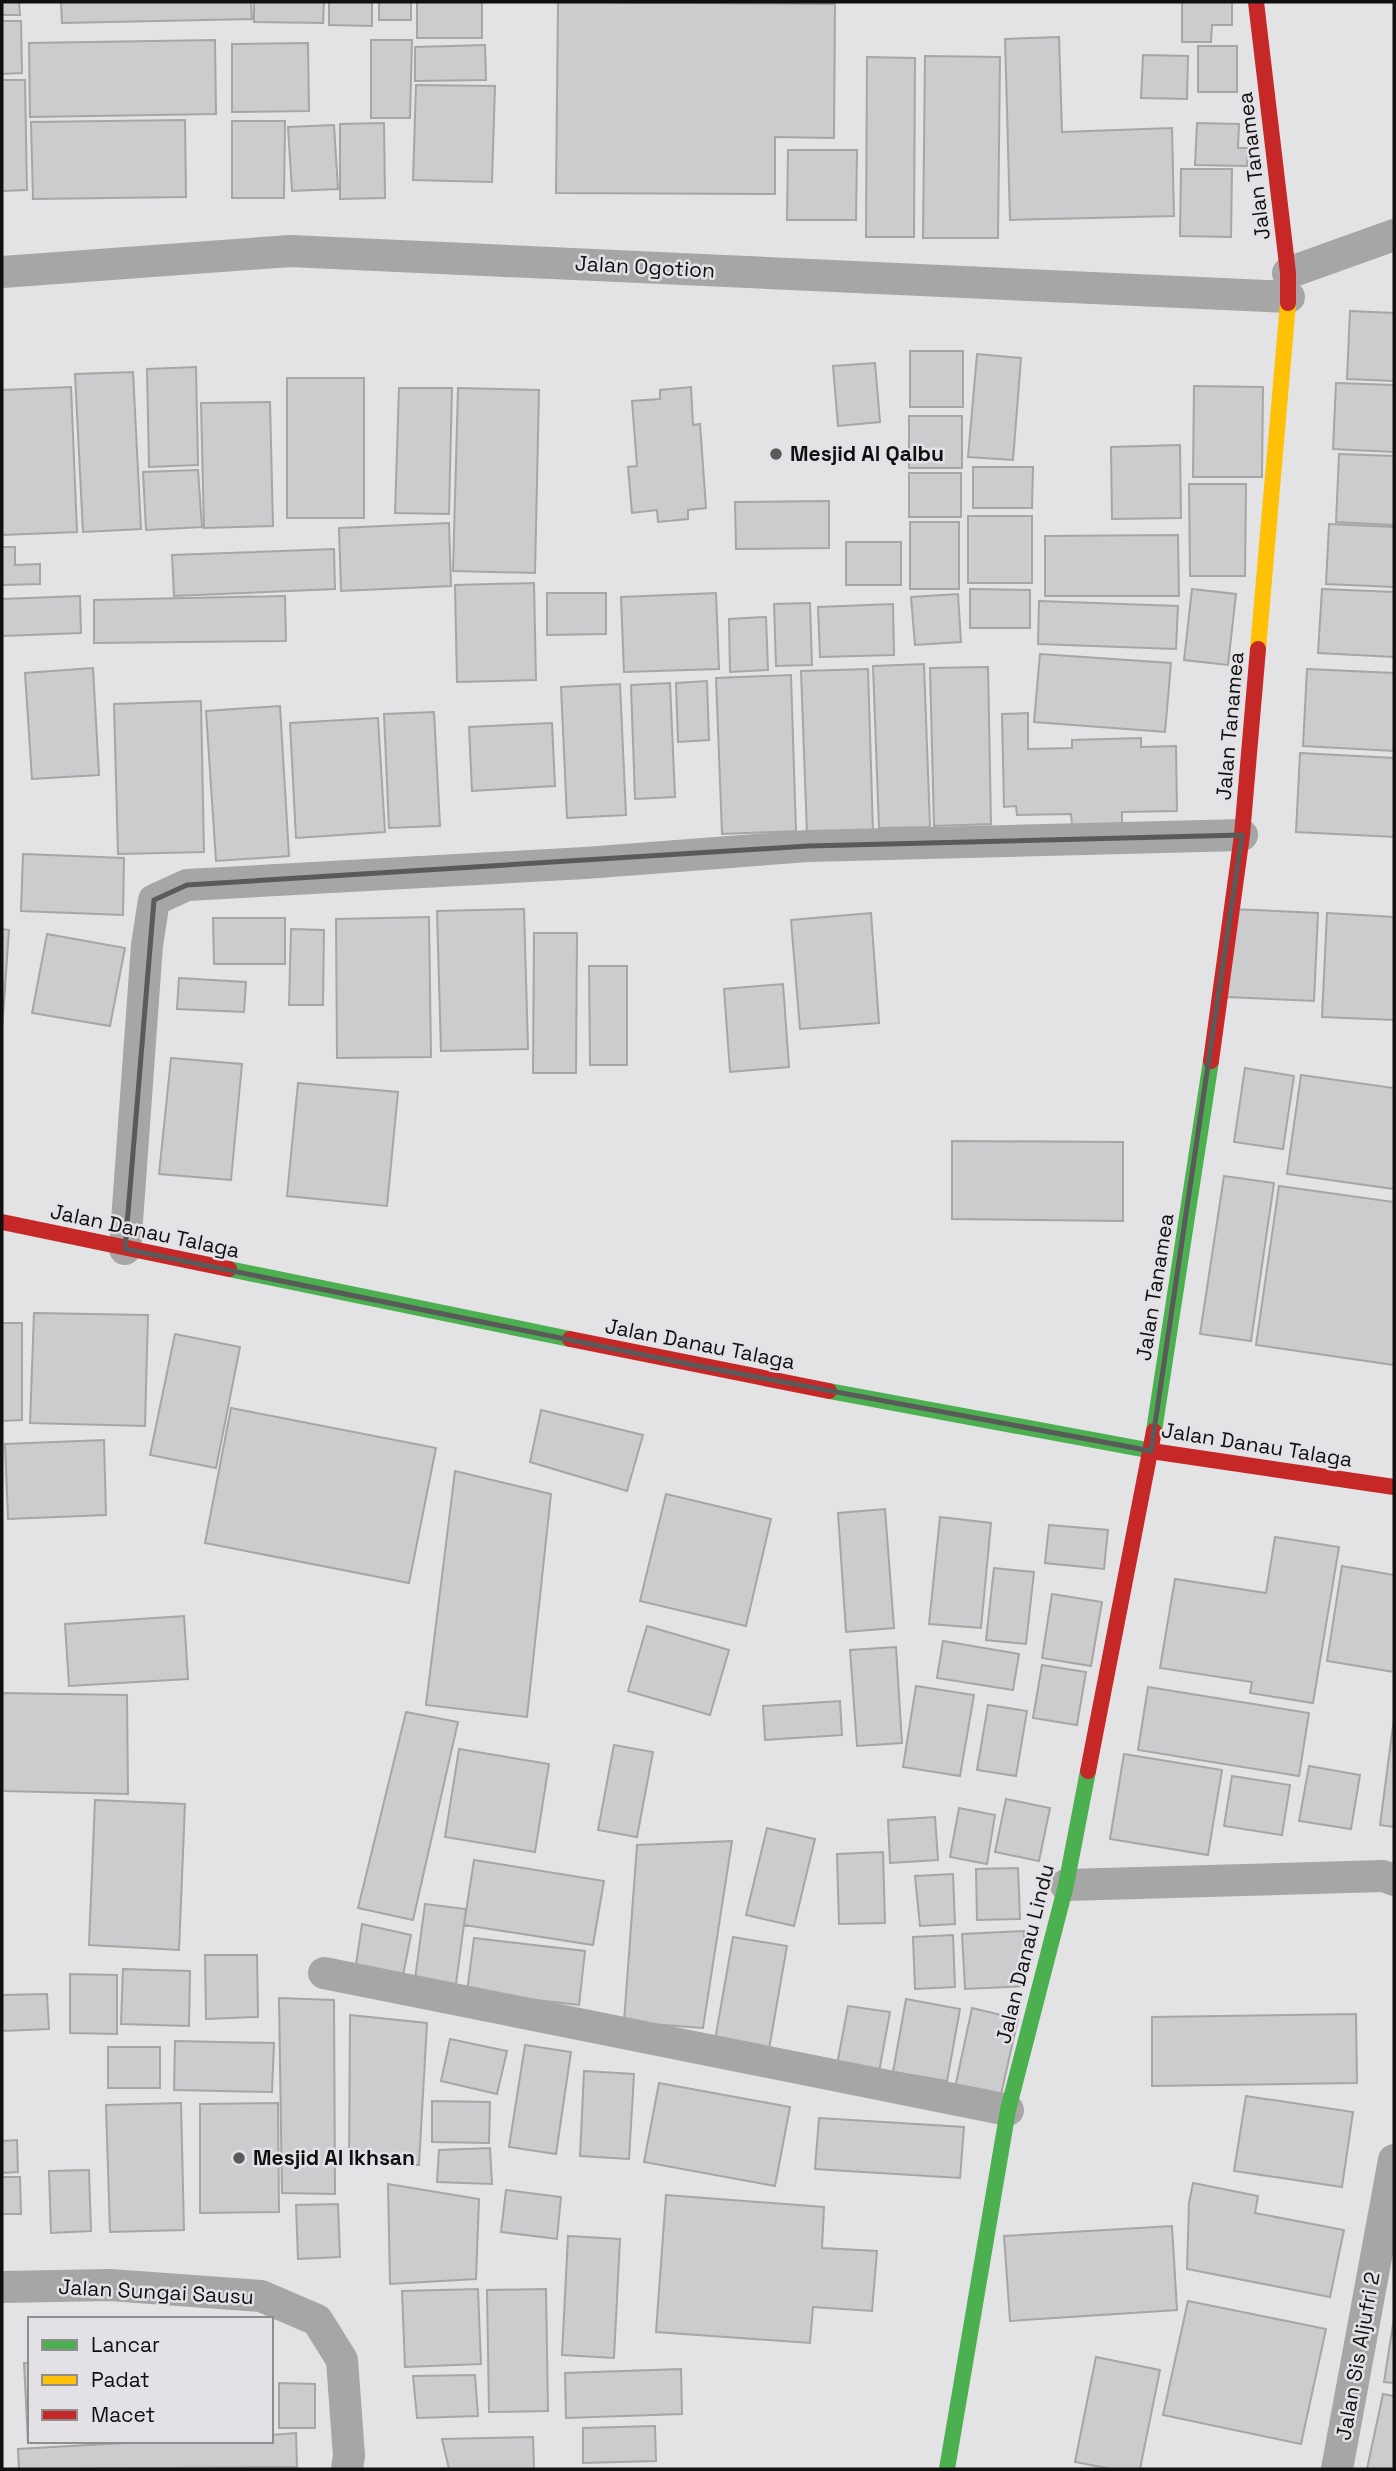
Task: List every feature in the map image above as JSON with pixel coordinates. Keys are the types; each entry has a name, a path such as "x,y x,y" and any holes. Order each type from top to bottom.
{"street":[{"name":"Jalan Tanamea","path":"1151,1451 1212,1055 1242,835 1289,285 1256,2"},
{"path":"1289,285 1394,235"},
{"name":"Jalan Ogotion","path":"2,272 290,251 1289,285"},
{"path":"125,1249 146,945 153,900 187,885 572,864 808,846 1242,835"},
{"name":"Jalan Danau Talaga","path":"2,1222 693,1366 1151,1451 1394,1488"},
{"name":"Jalan Danau Lindu","path":"947,2469 1007,2110 1066,1885 1151,1451"},
{"path":"1066,1885 1383,1876 1394,1880"},
{"path":"324,1973 1007,2110"},
{"name":"Jalan Sis Aljufri 2","path":"1337,2469 1384,2268 1394,2160"},
{"name":"Jalan Sungai Sausu","path":"2,2287 110,2285 261,2296 317,2320 342,2360 349,2456 347,2469"}],"highlighted area":[{"path":"1242,835 1151,1451 693,1365 125,1249 154,900 187,885 808,846"}],"building":[{"path":"2,2 19,2 20,15 2,15"},
{"path":"61,2 251,2 252,19 62,23"},
{"path":"254,2 324,2 323,23 254,22"},
{"path":"329,2 372,2 372,26 329,25"},
{"path":"379,2 411,2 411,20 379,20"},
{"path":"417,2 482,2 482,38 417,38"},
{"path":"558,2 835,4 834,138 775,137 775,194 556,193"},
{"path":"1182,2 1232,2 1232,25 1212,25 1211,42 1182,42"},
{"path":"2,21 21,21 22,73 2,74"},
{"path":"1059,37 1062,132 1172,128 1174,216 1010,220 1005,39"},
{"path":"215,40 216,114 30,117 29,43"},
{"path":"371,40 412,40 410,118 371,118"},
{"path":"308,43 309,111 232,112 232,44"},
{"path":"485,45 486,80 415,81 415,47"},
{"path":"1198,46 1237,46 1237,92 1198,92"},
{"path":"1143,55 1188,56 1187,99 1141,98"},
{"path":"925,56 1000,57 998,238 923,238"},
{"path":"867,57 915,58 914,237 866,237"},
{"path":"2,80 25,80 27,190 2,191"},
{"path":"416,85 495,86 492,182 413,180"},
{"path":"185,120 186,197 33,199 31,122"},
{"path":"232,121 285,121 284,198 232,198"},
{"path":"384,123 385,198 340,199 340,124"},
{"path":"1197,123 1239,124 1238,148 1248,148 1247,166 1195,165"},
{"path":"334,125 338,189 292,191 288,127"},
{"path":"788,150 857,150 856,220 787,220"},
{"path":"1181,169 1232,169 1231,237 1180,236"},
{"path":"1350,311 1394,313 1394,381 1347,379"},
{"path":"910,351 963,351 963,407 910,407"},
{"path":"977,354 1021,358 1013,460 968,457"},
{"path":"875,363 880,422 838,426 833,366"},
{"path":"196,367 198,465 149,467 147,369"},
{"path":"133,372 141,529 83,532 75,374"},
{"path":"287,378 364,378 364,518 287,518"},
{"path":"1336,383 1394,385 1394,452 1333,449"},
{"path":"1194,386 1263,387 1262,477 1193,477"},
{"path":"71,387 77,532 2,535 2,390"},
{"path":"691,387 693,425 700,424 706,508 688,510 688,519 658,522 657,510 632,513 628,467 637,466 632,401 660,399 660,390"},
{"path":"399,388 452,388 449,514 395,513"},
{"path":"458,388 539,390 535,573 453,571"},
{"path":"270,402 273,526 204,528 201,403"},
{"path":"909,416 962,416 962,468 909,468"},
{"path":"1180,445 1181,518 1112,519 1111,447"},
{"path":"1339,454 1394,456 1394,525 1336,522"},
{"path":"973,467 1033,467 1032,508 973,508"},
{"path":"198,470 202,527 146,530 143,472"},
{"path":"909,473 961,473 961,517 909,517"},
{"path":"1189,484 1246,484 1245,576 1190,576"},
{"path":"829,501 829,548 736,549 735,502"},
{"path":"968,516 1032,516 1032,583 968,583"},
{"path":"910,522 959,522 959,589 910,589"},
{"path":"449,523 451,586 341,591 339,528"},
{"path":"1329,524 1394,527 1394,587 1326,584"},
{"path":"1178,535 1179,596 1045,596 1045,536"},
{"path":"846,542 901,542 901,585 846,585"},
{"path":"2,547 15,547 15,565 40,564 40,584 2,585"},
{"path":"334,549 335,589 174,596 172,555"},
{"path":"534,583 536,680 457,682 455,585"},
{"path":"970,589 1030,590 1030,628 970,628"},
{"path":"1192,589 1236,594 1228,665 1184,660"},
{"path":"1322,589 1394,592 1394,657 1318,653"},
{"path":"547,593 606,593 606,634 547,635"},
{"path":"716,593 719,669 624,672 621,597"},
{"path":"958,594 961,642 915,645 911,597"},
{"path":"80,596 81,633 2,636 2,599"},
{"path":"285,596 286,641 94,643 94,600"},
{"path":"1039,601 1178,606 1176,649 1038,644"},
{"path":"810,603 812,665 776,666 774,604"},
{"path":"893,604 894,655 820,657 818,607"},
{"path":"766,617 768,670 730,672 729,619"},
{"path":"1040,654 1171,663 1165,732 1034,722"},
{"path":"924,664 930,827 879,828 873,666"},
{"path":"988,667 991,824 934,826 930,668"},
{"path":"93,668 99,775 32,779 25,673"},
{"path":"868,669 873,832 807,834 801,671"},
{"path":"1307,669 1394,673 1394,751 1303,746"},
{"path":"791,675 796,831 722,834 716,678"},
{"path":"707,681 709,740 678,742 676,683"},
{"path":"670,683 675,797 635,799 631,685"},
{"path":"620,684 626,815 567,818 561,687"},
{"path":"201,701 204,852 118,854 114,704"},
{"path":"280,706 289,856 216,861 206,711"},
{"path":"434,712 440,826 389,828 384,714"},
{"path":"1028,713 1028,749 1072,748 1072,740 1141,738 1141,747 1176,746 1177,811 1122,812 1122,824 1072,825 1071,814 1017,815 1016,806 1004,807 1002,714"},
{"path":"378,718 385,832 296,838 290,723"},
{"path":"552,723 555,786 472,791 469,727"},
{"path":"1300,753 1394,758 1394,837 1296,832"},
{"path":"23,854 124,858 123,915 21,911"},
{"path":"524,909 528,1049 441,1051 437,911"},
{"path":"1232,909 1318,913 1314,1001 1227,997"},
{"path":"871,913 879,1023 800,1029 791,920"},
{"path":"1327,913 1394,917 1394,1020 1322,1017"},
{"path":"429,917 431,1057 337,1058 336,919"},
{"path":"213,918 285,918 285,964 214,964"},
{"path":"2,929 9,930 2,1030"},
{"path":"291,929 324,930 323,1005 289,1005"},
{"path":"534,933 577,933 576,1073 533,1073"},
{"path":"47,934 125,948 110,1026 32,1013"},
{"path":"589,966 627,966 627,1065 590,1065"},
{"path":"179,978 246,982 244,1012 177,1009"},
{"path":"783,984 789,1067 730,1072 724,989"},
{"path":"171,1058 242,1064 231,1180 159,1174"},
{"path":"1245,1068 1294,1076 1283,1149 1234,1142"},
{"path":"1301,1075 1394,1088 1394,1189 1287,1174"},
{"path":"298,1083 398,1092 387,1206 287,1196"},
{"path":"952,1141 1123,1142 1123,1221 952,1219"},
{"path":"1224,1176 1274,1183 1251,1341 1200,1334"},
{"path":"1279,1186 1394,1202 1394,1365 1256,1345"},
{"path":"34,1313 148,1315 145,1426 30,1423"},
{"path":"2,1323 22,1323 22,1420 2,1421"},
{"path":"175,1334 240,1347 216,1468 150,1455"},
{"path":"231,1408 436,1448 409,1583 205,1543"},
{"path":"541,1410 643,1435 627,1491 530,1462"},
{"path":"104,1440 106,1515 8,1519 5,1444"},
{"path":"455,1471 551,1494 527,1717 426,1705"},
{"path":"666,1494 771,1519 746,1626 640,1601"},
{"path":"885,1509 894,1628 846,1632 838,1513"},
{"path":"940,1517 991,1523 981,1628 929,1624"},
{"path":"1049,1525 1108,1530 1104,1569 1045,1563"},
{"path":"1275,1537 1339,1547 1313,1703 1250,1693 1252,1682 1160,1668 1175,1579 1266,1593"},
{"path":"1342,1566 1394,1575 1394,1672 1327,1661"},
{"path":"994,1568 1034,1572 1026,1644 986,1640"},
{"path":"1052,1594 1102,1602 1091,1666 1042,1658"},
{"path":"184,1616 188,1679 69,1686 65,1624"},
{"path":"647,1626 729,1650 710,1715 628,1691"},
{"path":"943,1641 1019,1654 1013,1690 937,1678"},
{"path":"896,1647 902,1743 857,1746 850,1650"},
{"path":"1042,1665 1086,1672 1077,1725 1033,1718"},
{"path":"916,1686 974,1695 960,1776 903,1767"},
{"path":"1148,1687 1309,1713 1299,1776 1138,1750"},
{"path":"2,1693 127,1695 128,1794 2,1791"},
{"path":"840,1701 842,1735 765,1740 763,1706"},
{"path":"988,1705 1027,1711 1016,1776 977,1770"},
{"path":"406,1712 458,1722 413,1920 358,1908"},
{"path":"1394,1718 1394,1827 1380,1825"},
{"path":"614,1745 653,1752 637,1837 598,1830"},
{"path":"459,1749 549,1764 535,1852 445,1837"},
{"path":"1124,1754 1222,1770 1208,1855 1110,1839"},
{"path":"1309,1766 1360,1775 1351,1829 1299,1821"},
{"path":"1232,1776 1290,1785 1282,1835 1224,1826"},
{"path":"1006,1799 1050,1808 1039,1861 995,1852"},
{"path":"95,1800 185,1804 179,1950 89,1945"},
{"path":"959,1808 995,1815 987,1864 950,1857"},
{"path":"935,1817 938,1860 890,1863 888,1820"},
{"path":"767,1828 815,1839 794,1926 746,1915"},
{"path":"732,1841 703,2028 624,2022 637,1845"},
{"path":"883,1852 885,1923 839,1924 837,1854"},
{"path":"474,1860 604,1881 593,1945 464,1925"},
{"path":"1018,1868 1020,1919 977,1920 976,1869"},
{"path":"953,1874 955,1924 920,1926 915,1876"},
{"path":"425,1904 466,1909 456,1984 415,1979"},
{"path":"362,1924 411,1935 403,1975 356,1965"},
{"path":"1024,1931 1026,1986 965,1989 962,1934"},
{"path":"953,1935 955,1987 915,1989 913,1937"},
{"path":"733,1937 787,1946 769,2049 715,2040"},
{"path":"474,1938 585,1951 579,2005 467,1992"},
{"path":"205,1955 257,1955 258,2017 206,2019"},
{"path":"123,1969 190,1971 189,2026 121,2024"},
{"path":"70,1974 117,1975 117,2034 70,2033"},
{"path":"47,1994 49,2029 2,2031 2,1995"},
{"path":"279,1998 334,2000 335,2194 282,2193"},
{"path":"906,1999 960,2009 947,2081 893,2072"},
{"path":"848,2006 890,2012 879,2072 837,2065"},
{"path":"972,2008 1018,2019 1000,2099 955,2088"},
{"path":"1356,2014 1357,2083 1152,2086 1152,2017"},
{"path":"350,2015 427,2023 419,2165 349,2165"},
{"path":"450,2039 507,2051 497,2094 441,2081"},
{"path":"175,2041 274,2043 272,2092 174,2090"},
{"path":"525,2045 571,2052 556,2154 509,2147"},
{"path":"108,2047 160,2047 160,2088 108,2088"},
{"path":"584,2071 634,2074 629,2159 580,2156"},
{"path":"659,2083 790,2107 775,2186 644,2162"},
{"path":"1246,2096 1353,2112 1342,2187 1234,2171"},
{"path":"432,2101 490,2102 489,2143 432,2142"},
{"path":"181,2103 184,2230 110,2232 106,2105"},
{"name":"Mesjid Al Ikhsan","path":"278,2103 279,2212 200,2213 200,2104"},
{"path":"819,2118 964,2127 960,2178 815,2169"},
{"path":"17,2140 18,2172 2,2173 2,2141"},
{"path":"490,2148 492,2184 437,2182 439,2150"},
{"path":"89,2170 91,2231 51,2233 49,2171"},
{"path":"2,2177 20,2177 21,2214 2,2214"},
{"path":"1193,2183 1258,2196 1255,2213 1344,2230 1330,2297 1187,2269 1189,2203"},
{"path":"388,2184 479,2199 476,2279 390,2284"},
{"path":"506,2190 561,2197 557,2239 501,2232"},
{"path":"666,2195 824,2207 822,2248 877,2251 872,2311 813,2307 810,2343 656,2332"},
{"path":"338,2204 340,2257 298,2259 296,2205"},
{"path":"1172,2226 1177,2310 1010,2321 1004,2236"},
{"path":"568,2236 620,2239 614,2358 562,2355"},
{"path":"478,2289 481,2364 405,2367 402,2291"},
{"path":"546,2289 548,2411 489,2412 487,2290"},
{"path":"1188,2301 1326,2329 1301,2444 1163,2415"},
{"path":"1394,2318 1394,2383 1384,2382"},
{"path":"1096,2357 1160,2370 1140,2469 1112,2469 1075,2462"},
{"path":"24,2363 28,2363 28,2442"},
{"path":"681,2369 682,2414 566,2418 565,2373"},
{"path":"475,2375 478,2416 417,2418 413,2376"},
{"path":"279,2383 315,2384 315,2428 279,2428"},
{"path":"1383,2394 1394,2396 1394,2469 1367,2469"},
{"path":"655,2426 656,2461 583,2463 583,2428"},
{"path":"296,2433 297,2467 19,2469 18,2449 124,2443 273,2443 273,2435"},
{"path":"533,2437 534,2469 449,2469 442,2439"}],"traffic: fast":[{"path":"1154,1431 1211,1061"},
{"path":"229,1269 570,1339"},
{"path":"829,1391 1158,1452"},
{"path":"947,2469 1008,2110 1066,1885 1088,1771"}],"traffic: slow":[{"path":"1258,649 1288,303"}],"traffic: jam":[{"path":"1256,2 1288,273 1288,303"},
{"path":"1211,1061 1242,835 1258,649"},
{"path":"2,1222 229,1269"},
{"path":"570,1339 829,1391"},
{"path":"1088,1771 1154,1431"},
{"path":"1158,1452 1394,1487"}],"place":[{"name":"Mesjid Al Qalbu","path":"776,454"},
{"name":"Mesjid Al Ikhsan","path":"239,2158"}]}
